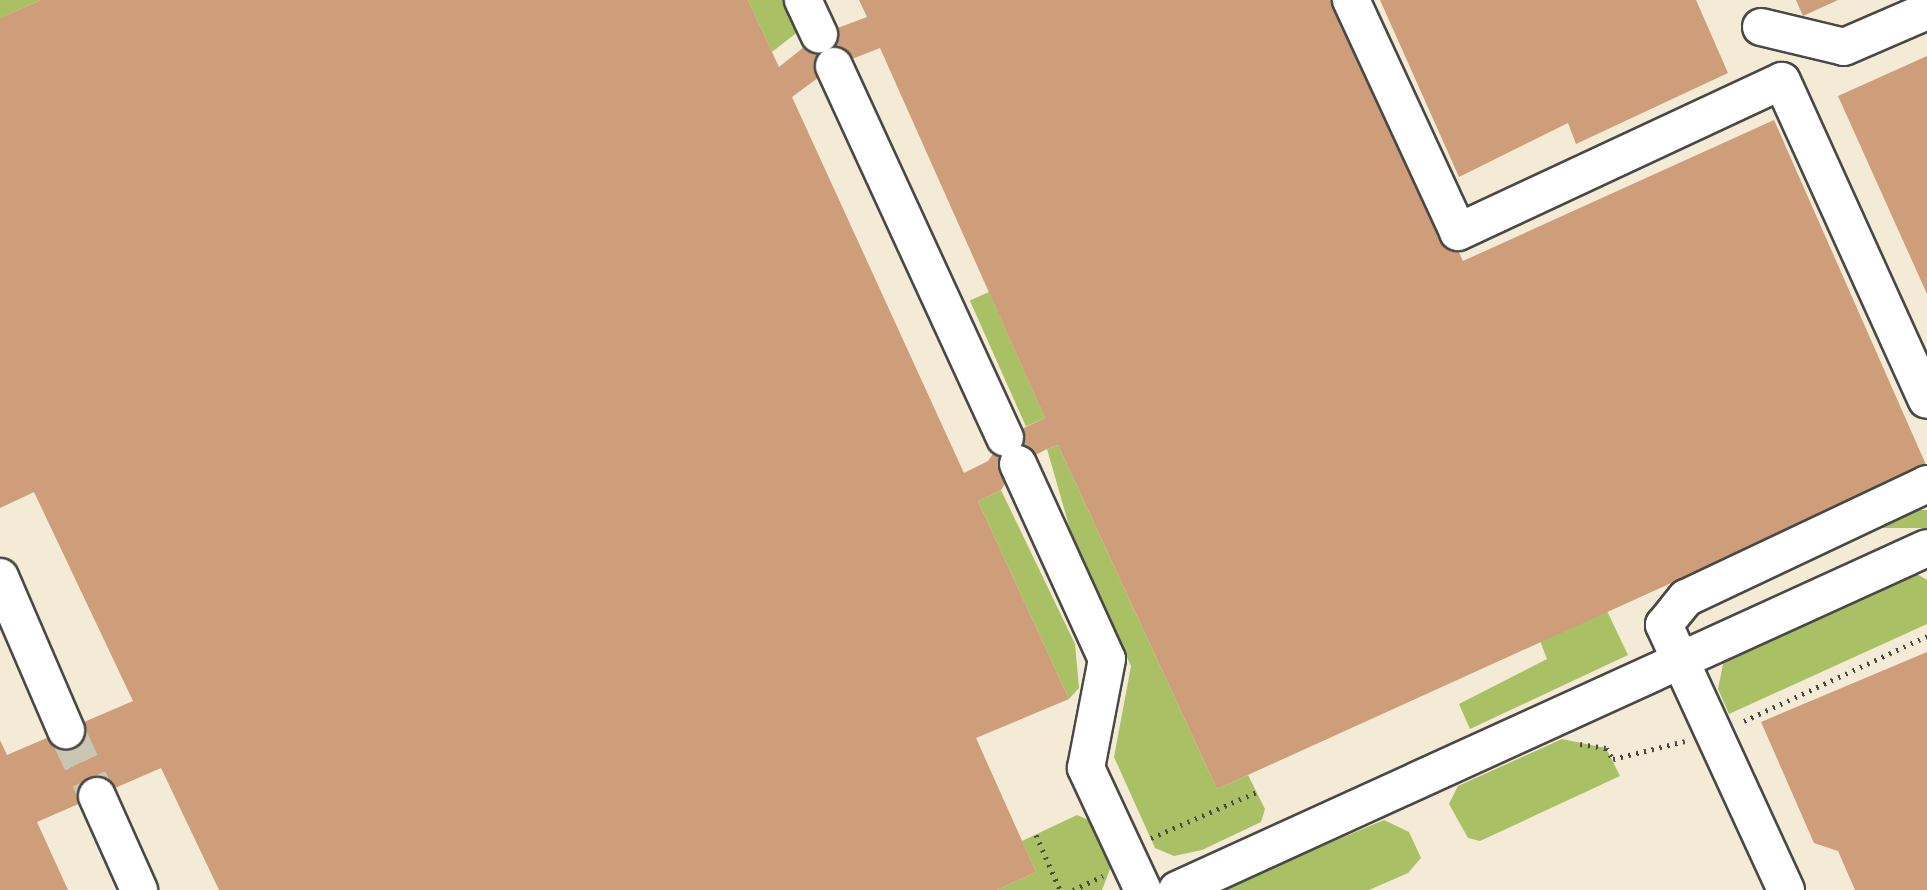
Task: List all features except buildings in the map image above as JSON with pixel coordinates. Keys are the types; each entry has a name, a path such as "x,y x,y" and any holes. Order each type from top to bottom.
{"street":[{"path":"803,0 1107,659 1086,768 1143,890"},
{"path":"1351,0 1458,232 1780,73"},
{"path":"1754,14 1844,47 1927,11"},
{"path":"1754,14 1927,400"},
{"path":"1786,890 1664,625 1686,598 1927,484"},
{"path":"1197,886 1927,548"},
{"path":"0,577 66,730"},
{"path":"97,796 139,890"}],"path":[{"path":"1568,750 1606,748 1613,759 1715,734 1927,636"},
{"path":"1073,890 1128,857 1148,840 1257,792"},
{"path":"1036,835 1060,890"}],"green space":[{"path":"0,0 41,0 0,18"},
{"path":"748,0 791,0 804,27 772,52"},
{"path":"989,292 1045,418 1026,427 970,301"},
{"path":"1058,445 1217,789 1248,775 1265,809 1261,822 1202,850 1174,856 1155,848 1114,757 1131,666 1076,550 1047,449"},
{"path":"1001,490 1075,644 1079,688 1069,699 978,501"},
{"path":"1668,510 1927,510 1927,528 1668,528"},
{"path":"1909,569 1927,580 1927,624 1729,714 1718,689 1724,659"},
{"path":"1607,611 1628,655 1470,729 1459,704 1547,659 1540,641"},
{"path":"1562,739 1606,748 1620,776 1480,841 1468,838 1449,804 1458,786"},
{"path":"1077,815 1093,822 1112,864 1102,890 997,890 1036,872 1022,841"},
{"path":"1384,820 1409,832 1421,858 1408,873 1369,890 1218,890"}],"tunnel":[{"path":"66,730 97,796"}]}
